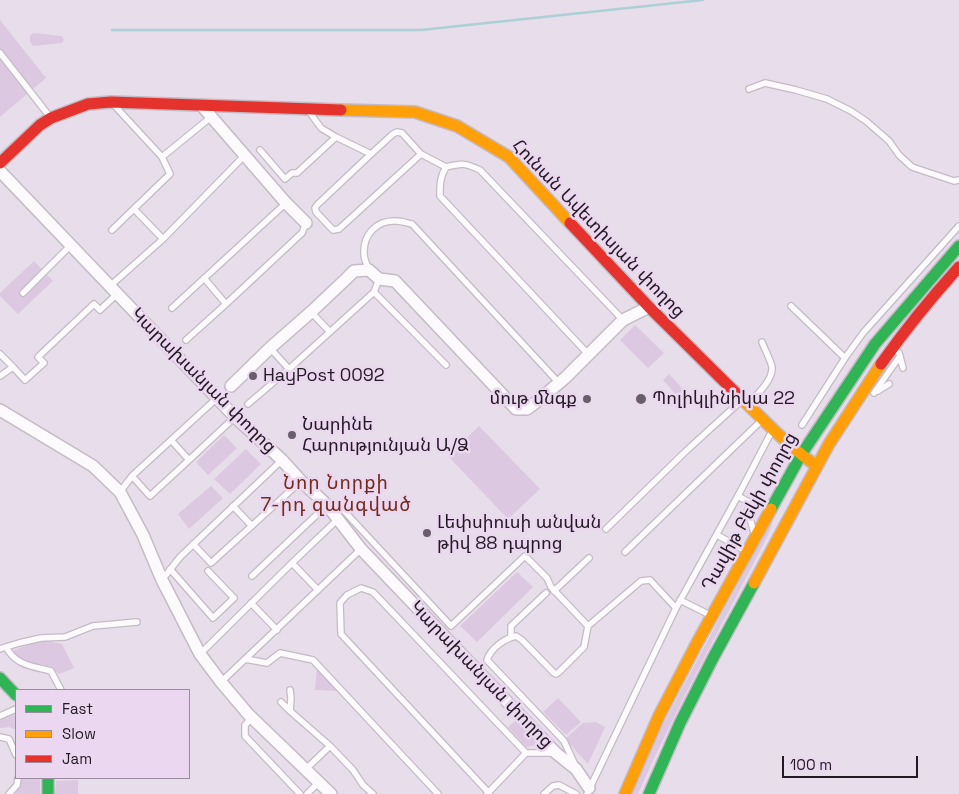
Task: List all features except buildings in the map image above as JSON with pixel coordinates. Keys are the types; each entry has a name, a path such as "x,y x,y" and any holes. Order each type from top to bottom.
{"main road":[{"name":"Հունան Ավետիսյան փողոց","path":"0,163 40,125 51,118 88,104 111,102 416,112 456,126 509,157 649,307 773,429 801,455 817,466"},
{"name":"Դավիթ Բեկի փողոց","path":"625,794 659,716 801,455 875,344 959,246"},
{"name":"Դավիթ Բեկի փողոց","path":"649,794 680,723 708,666 829,444 869,392 898,339 952,280 959,267"},
{"path":"0,678 15,694"},
{"path":"48,779 48,794"}],"street":[{"path":"202,106 286,203 306,223"},
{"name":"Կարախանյան փողոց","path":"0,171 235,417 282,460 301,481 341,516 361,550 556,753 576,769 588,791"},
{"path":"231,386 354,271 369,270 380,278 394,281 516,409 527,409 559,383 622,320 649,307"},
{"path":"0,410 93,466 120,492 143,535 162,580 200,654 252,718 331,794"}],"lane":[{"path":"0,53 51,118"},
{"path":"749,89 765,82 827,99 866,120 889,141 898,155 912,167 954,181 959,180"},
{"path":"111,102 162,157 170,174 112,230"},
{"path":"307,108 321,128 371,154"},
{"path":"162,157 211,117"},
{"path":"422,154 339,229 333,230 316,212 315,208 317,205 371,154 393,134 397,132 402,133 422,154 446,166 468,164 480,170 622,320"},
{"path":"260,150 285,179 292,173 297,174 336,137"},
{"path":"0,354 25,380 44,363 38,357 94,304 100,310 114,290 245,155"},
{"path":"446,166 442,174 440,196 588,354"},
{"path":"172,308 286,203"},
{"path":"134,209 163,240"},
{"path":"369,270 364,256 365,243 369,232 375,226 385,222 396,221 412,224 559,383"},
{"path":"186,340 302,233 306,223"},
{"path":"802,426 844,358 863,333 959,226"},
{"path":"943,245 959,242"},
{"path":"23,292 71,245"},
{"path":"204,278 226,304"},
{"path":"248,404 374,292 380,278"},
{"path":"374,292 446,365"},
{"path":"792,306 844,358"},
{"path":"311,312 330,332"},
{"path":"898,339 903,368"},
{"path":"606,528 686,451 764,387 772,368 762,342"},
{"path":"270,348 289,369"},
{"path":"869,392 900,356"},
{"path":"0,376 13,367"},
{"path":"869,392 889,384"},
{"path":"120,492 132,476 217,398"},
{"path":"132,476 150,496 235,417"},
{"path":"625,552 763,419"},
{"path":"588,791 680,600 773,429"},
{"path":"171,440 189,460"},
{"path":"162,580 193,544 282,460"},
{"path":"193,544 212,563 301,481"},
{"path":"738,496 754,505 775,502"},
{"path":"751,504 746,513 749,515 756,537"},
{"path":"252,576 327,505"},
{"path":"233,506 252,526"},
{"path":"200,654 341,516 451,626 525,556 547,578 551,587 588,626"},
{"path":"716,535 747,552"},
{"path":"221,682 361,550"},
{"path":"554,590 589,558"},
{"path":"292,563 318,590"},
{"path":"170,569 213,618 234,598 208,572"},
{"path":"576,769 564,741 487,660 489,653 507,638 516,636 556,674 584,647 588,626 641,580 650,580 676,608"},
{"path":"526,753 488,793 341,634 340,604 347,595 361,588 373,592 526,753 556,753"},
{"path":"511,637 511,626 546,593"},
{"path":"680,600 712,616"},
{"path":"251,603 276,630"},
{"path":"3,648 41,638 65,637 93,626 137,622"},
{"path":"3,648 24,665 51,671 60,689"},
{"path":"245,659 267,663 280,654 313,660 438,794"},
{"path":"290,690 290,711"},
{"path":"281,702 330,746 371,793"},
{"path":"0,716 15,709"},
{"path":"252,718 245,725 245,736 300,794"},
{"path":"0,737 9,739 15,753"},
{"path":"306,770 330,746"},
{"path":"9,794 17,785 18,779"},
{"path":"307,794 318,782"},
{"path":"544,794 553,786 559,785 576,794"}],"shaded area":[{"path":"0,20 46,78 0,117"},
{"path":"33,33 62,36 64,40 62,43 33,46 30,42 30,36"},
{"path":"34,261 53,281 18,314 0,296 0,293"},
{"path":"635,325 664,353 648,368 620,340"},
{"path":"669,374 692,399 685,405 663,380"},
{"path":"479,426 540,489 508,519 448,456"},
{"path":"224,435 237,448 208,475 196,462"},
{"path":"246,449 261,464 230,494 214,479"},
{"path":"211,486 223,498 189,529 178,514"},
{"path":"775,514 769,533 685,695 638,794 630,794 661,728"},
{"path":"517,572 533,587 477,642 460,626"},
{"path":"42,640 62,644 74,668 59,674 52,668 28,664 12,654 14,650"},
{"path":"317,668 338,691 315,690"},
{"path":"558,698 581,722 566,735 543,712"},
{"path":"15,714 15,730 9,727 0,728 0,720"},
{"path":"518,719 541,744 526,747 508,727"},
{"path":"596,722 605,727 588,764 565,739 583,723"},
{"path":"21,779 40,779 40,794 16,794"},
{"path":"78,780 78,794 55,794 56,781"}],"waterway":[{"path":"112,30 421,30 703,0"}],"traffic: fast":[{"path":"771,509 801,455 875,344 959,246"},
{"path":"649,794 680,723 754,583"},
{"path":"0,678 15,694"},
{"path":"48,779 48,794"}],"traffic: slow":[{"path":"341,110 415,112 457,126 509,157 570,223"},
{"path":"754,583 829,444 881,364"},
{"path":"741,398 787,442 817,466"},
{"path":"625,794 659,716 771,509"}],"traffic: jam":[{"path":"0,163 40,125 51,118 88,104 111,102 341,110"},
{"path":"570,223 649,307 741,398"},
{"path":"881,364 918,314 959,267"}],"place":[{"name":"HayPost 0092","path":"253,376"},
{"name":"մութ մնգք","path":"587,399"},
{"name":"Պոլիկլինիկա 22","path":"641,399"},
{"name":"Նարինե Հարությունյան Ա/Ձ","path":"292,435"},
{"name":"Լեփսիուսի անվան թիվ 88 դպրոց","path":"427,533"}],"district":[{"name":"Նոր Նորքի 7-րդ զանգված","path":"336,495"}]}
